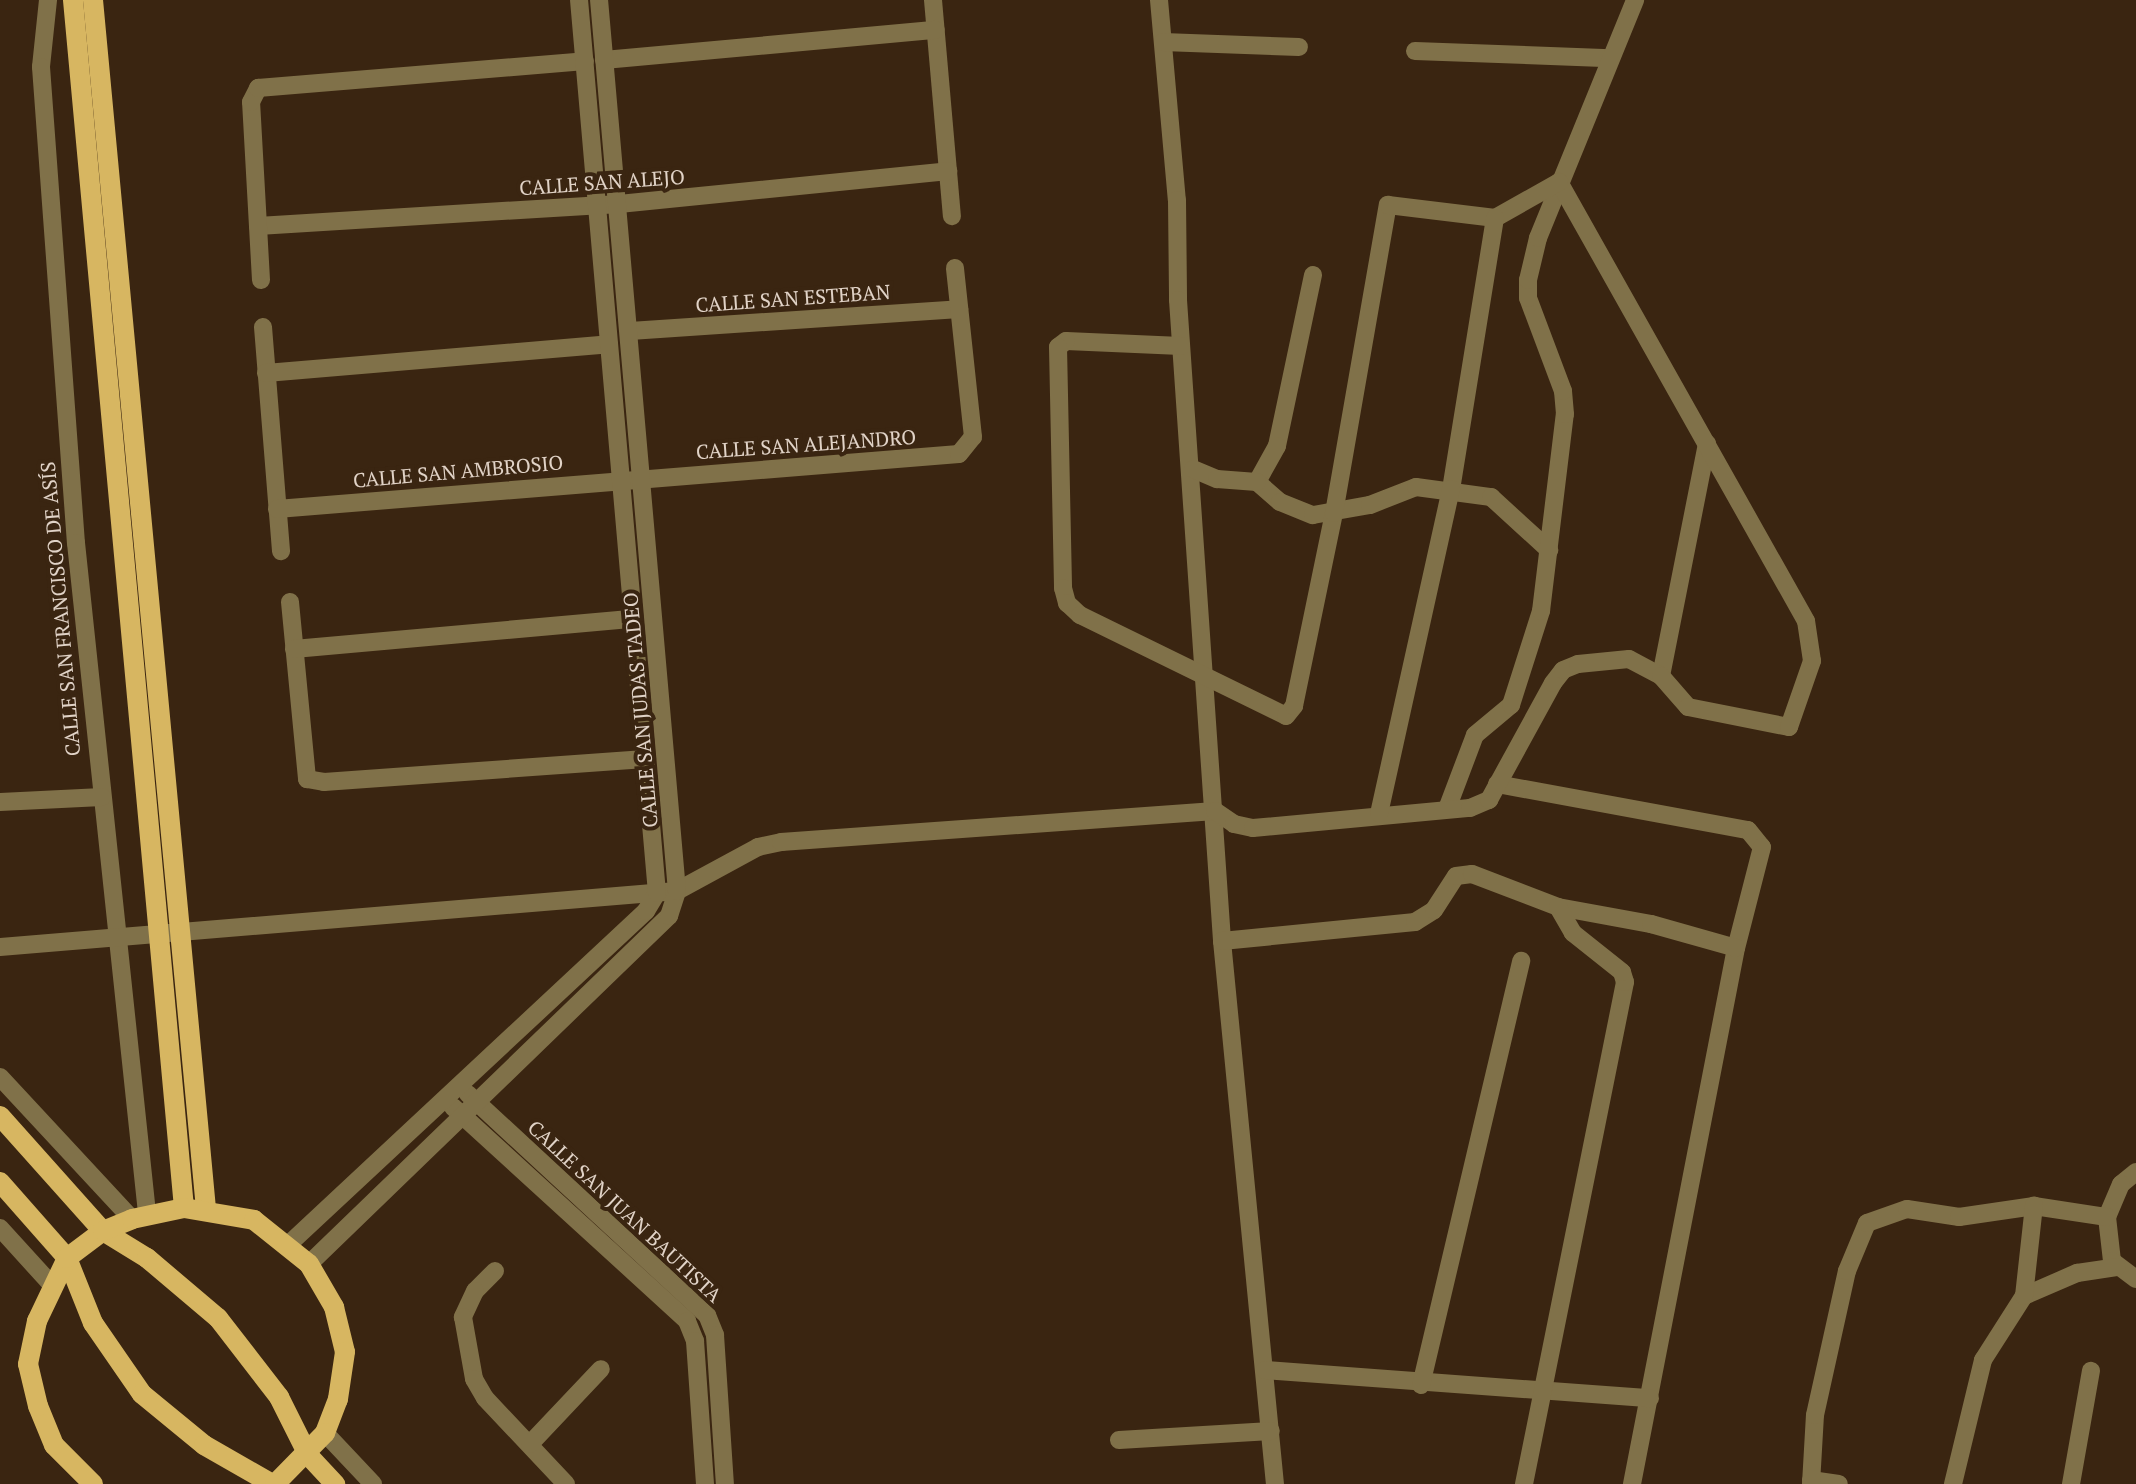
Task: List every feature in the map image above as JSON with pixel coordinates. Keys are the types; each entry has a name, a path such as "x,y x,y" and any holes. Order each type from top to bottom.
{"main road":[{"path":"73,0 184,1208"},
{"path":"93,0 206,1209"},
{"path":"0,1116 103,1231 147,1258 218,1318 279,1397 308,1455 335,1484"},
{"path":"0,1182 67,1258 93,1323 142,1394 204,1445 273,1484 308,1455 325,1433 338,1399 345,1352 334,1307 309,1264 289,1244 254,1220 206,1209 184,1208 139,1216 103,1231 67,1258 51,1284 28,1364 54,1445 93,1484"}],"street":[{"name":"CALLE SAN FRANCISCO DE ASÍS","path":"48,0 41,67 76,543 116,935 139,1216"},
{"name":"CALLE SAN JUDAS TADEO","path":"579,0 657,893"},
{"name":"CALLE SAN JUDAS TADEO","path":"599,0 677,891"},
{"path":"933,0 952,216"},
{"path":"1159,0 1177,200 1181,346 1193,469 1222,941 1275,1484"},
{"path":"1447,809 1475,735 1511,705 1541,611 1564,438 1563,391 1535,322 1528,280 1559,182 1635,0"},
{"path":"604,60 936,30"},
{"path":"1163,42 1299,47"},
{"path":"1415,51 1610,58"},
{"path":"261,280 251,102 258,88 585,61"},
{"name":"CALLE SAN ALEJO","path":"258,226 619,204 948,171"},
{"path":"1181,346 1066,341 1058,347 1063,588 1067,603 1080,615 1204,679 1277,714 1291,711 1334,513 1388,205 1495,218 1559,182"},
{"path":"0,947 180,929 677,891 758,847 781,842 1215,811 1247,828 1379,813 1480,806 1497,784 1563,670 1629,659 1661,676 1688,707 1789,727 1812,661 1806,621 1559,182"},
{"path":"1379,813 1451,489 1495,218"},
{"path":"955,268 959,309"},
{"path":"1257,482 1277,446 1313,275"},
{"name":"CALLE SAN ESTEBAN","path":"630,331 959,309"},
{"name":"CALLE SAN ALEJANDRO","path":"642,478 954,455 970,446 959,309"},
{"path":"263,327 281,551"},
{"path":"266,373 609,344"},
{"path":"1661,676 1707,443"},
{"path":"1193,469 1217,479 1257,482 1296,512 1334,513 1416,487 1451,489 1491,497 1549,550"},
{"name":"CALLE SAN AMBROSIO","path":"277,509 642,478"},
{"path":"290,602 303,772 314,782 645,759"},
{"path":"294,649 633,619"},
{"path":"1497,784 1748,830 1758,838 1761,859 1736,948 1632,1484"},
{"path":"0,802 102,797"},
{"path":"1222,941 1415,922 1430,915 1450,882 1463,875 1558,907 1651,924 1736,948"},
{"path":"309,1264 669,916 677,891"},
{"path":"289,1244 646,911 657,893"},
{"path":"1524,1484 1625,982 1622,972 1573,933 1558,907"},
{"path":"1421,1385 1521,961"},
{"path":"0,1077 139,1216"},
{"name":"CALLE SAN JUAN BAUTISTA","path":"459,1087 707,1315 715,1335 725,1484"},
{"name":"CALLE SAN JUAN BAUTISTA","path":"445,1100 687,1321 695,1341 705,1484"},
{"path":"2136,1172 2121,1184 2107,1217 2109,1254 2117,1267 2136,1279"},
{"path":"1839,1484 1811,1482 1815,1415 1847,1271 1867,1223 1907,1209 1959,1217 2034,1206 2107,1217"},
{"path":"1953,1484 1983,1360 2024,1296 2034,1206"},
{"path":"0,1228 51,1284"},
{"path":"2024,1296 2077,1273 2117,1267"},
{"path":"495,1271 475,1291 463,1317 469,1362 485,1398 566,1484"},
{"path":"530,1444 601,1369"},
{"path":"1265,1370 1421,1385 1542,1389 1650,1398"},
{"path":"2071,1484 2091,1371"},
{"path":"1119,1440 1271,1431"},
{"path":"325,1433 373,1484"}]}
